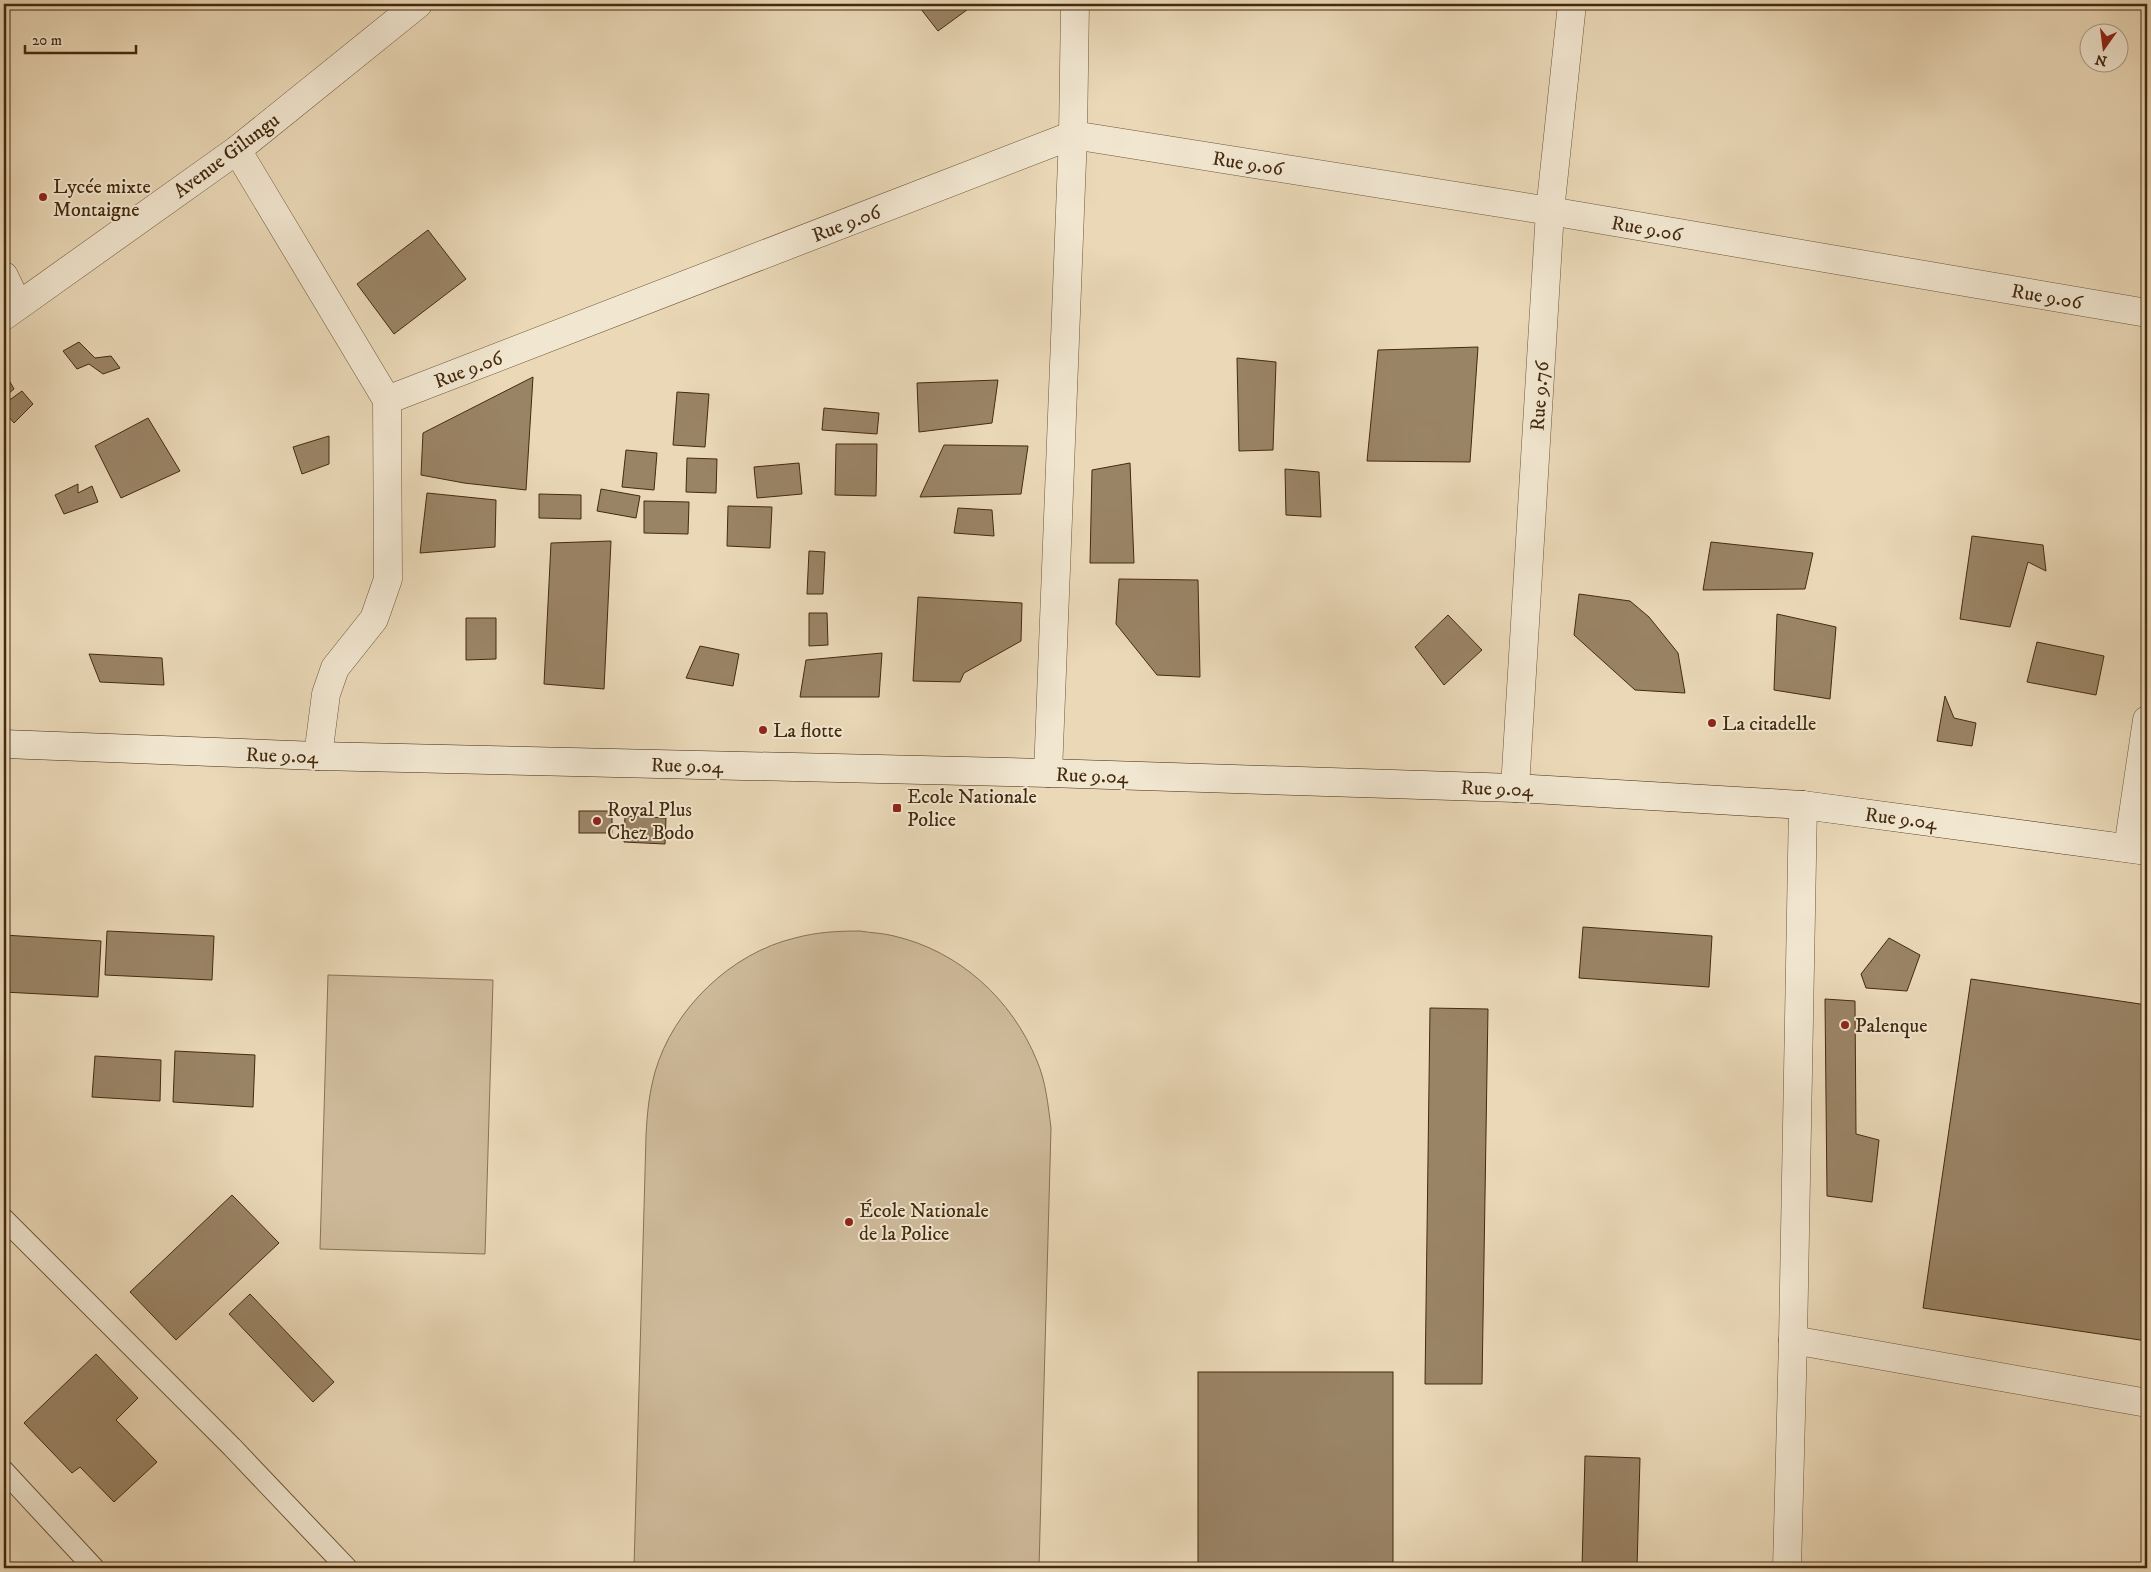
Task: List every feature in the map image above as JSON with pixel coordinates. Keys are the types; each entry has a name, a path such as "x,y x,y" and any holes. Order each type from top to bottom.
{"street":[{"path":"1048,773 1073,135 1075,4"},
{"name":"Rue 9.76","path":"1515,788 1550,211 1572,4"},
{"name":"Avenue Gilungu","path":"11,311 238,150 410,6"},
{"name":"Rue 9.06","path":"387,400 1073,135 1550,211 2147,313"},
{"path":"238,150 387,400 388,579 374,619 335,668 326,694 318,756"},
{"path":"4,276 11,311"},
{"path":"2138,850 2147,720"},
{"name":"Rue 9.04","path":"4,744 318,756 1048,773 1515,788 1803,805 2138,850"},
{"path":"1787,1568 1803,805"},
{"path":"1793,1340 2147,1403"}],"lane":[{"path":"4,1219 232,1447 347,1568"},
{"path":"4,1471 94,1568"}],"shaded area":[{"path":"860,931 890,935 918,943 940,953 981,981 1013,1017 1026,1038 1043,1077 1051,1128 1039,1568 634,1568 646,1136 651,1088 655,1072 675,1027 690,1006 727,970 771,945 811,934"},
{"path":"328,975 493,980 485,1254 320,1249"}],"building":[{"path":"917,4 975,4 938,31"},
{"path":"428,230 466,279 394,334 357,284"},
{"path":"79,342 95,358 111,356 120,368 103,374 89,364 77,369 63,351"},
{"path":"1478,347 1470,462 1367,461 1378,350"},
{"path":"1237,358 1276,362 1273,450 1239,451"},
{"path":"4,374 14,389 4,397"},
{"path":"533,377 526,490 464,483 421,475 423,433"},
{"path":"998,380 992,423 919,432 917,383"},
{"path":"22,391 33,404 14,423 4,411 4,404"},
{"path":"677,392 709,394 705,447 673,445"},
{"path":"824,408 879,413 877,434 822,430"},
{"path":"148,418 180,471 121,498 95,446"},
{"path":"329,436 329,464 302,474 293,447"},
{"path":"836,444 877,444 876,496 835,495"},
{"path":"944,445 1028,446 1021,494 920,497"},
{"path":"626,450 657,453 654,490 622,487"},
{"path":"687,458 717,459 716,493 686,492"},
{"path":"799,463 802,494 757,498 754,467"},
{"path":"1130,463 1134,563 1090,563 1092,470"},
{"path":"1285,469 1319,472 1321,517 1286,515"},
{"path":"78,484 78,493 92,486 98,502 64,514 55,495"},
{"path":"601,489 640,496 636,518 597,511"},
{"path":"427,493 496,500 495,547 420,553"},
{"path":"539,494 581,495 581,519 539,518"},
{"path":"644,501 689,502 688,534 644,533"},
{"path":"728,506 772,507 770,548 727,546"},
{"path":"958,508 992,510 994,536 954,533"},
{"path":"1972,536 2043,545 2046,571 2028,562 2010,627 1960,619"},
{"path":"611,541 604,689 544,684 551,543"},
{"path":"1711,542 1813,553 1805,589 1703,590"},
{"path":"809,551 825,552 823,594 807,594"},
{"path":"1119,579 1198,580 1200,677 1157,675 1116,624"},
{"path":"1579,594 1630,601 1649,617 1678,653 1685,693 1635,690 1574,635"},
{"path":"918,597 1022,603 1021,641 964,673 960,682 913,681"},
{"path":"809,613 827,613 828,645 809,646"},
{"path":"1777,614 1836,627 1830,699 1774,690"},
{"path":"1448,615 1482,650 1444,685 1415,647"},
{"path":"466,618 496,618 496,659 466,660"},
{"path":"2037,642 2104,656 2096,695 2027,682"},
{"path":"700,646 739,654 733,686 686,678"},
{"path":"882,653 879,697 800,697 806,660"},
{"path":"89,654 162,658 164,685 100,682"},
{"path":"1945,696 1954,718 1976,723 1972,746 1937,741"},
{"path":"579,811 612,811 612,833 579,833"},
{"path":"625,816 666,818 665,844 624,842"},
{"path":"1583,927 1712,936 1709,987 1579,978"},
{"path":"107,931 214,936 212,980 105,975"},
{"path":"4,935 101,941 98,997 4,992"},
{"path":"1889,938 1920,955 1907,991 1866,988 1861,974"},
{"path":"1971,979 2147,1005 2147,1341 1923,1308"},
{"path":"1825,999 1855,1001 1856,1134 1879,1140 1872,1202 1827,1196"},
{"path":"1430,1008 1488,1009 1482,1384 1425,1384"},
{"path":"175,1051 255,1055 253,1107 173,1102"},
{"path":"95,1056 161,1060 160,1101 92,1097"},
{"path":"232,1195 279,1243 176,1340 130,1292"},
{"path":"250,1294 334,1382 313,1402 229,1314"},
{"path":"96,1354 138,1398 116,1420 157,1462 114,1502 80,1467 72,1473 24,1423"},
{"path":"1198,1372 1393,1372 1393,1568 1198,1568"},
{"path":"1585,1456 1640,1458 1637,1568 1582,1568"}],"place":[{"name":"Lycée mixte Montaigne","path":"43,197"},
{"name":"La citadelle","path":"1712,723"},
{"name":"La flotte","path":"763,730"},
{"name":"Ecole Nationale Police","path":"897,808"},
{"name":"Royal Plus Chez Bodo","path":"597,821"},
{"name":"Palenque","path":"1845,1025"},
{"name":"École Nationale de la Police","path":"849,1222"}]}
